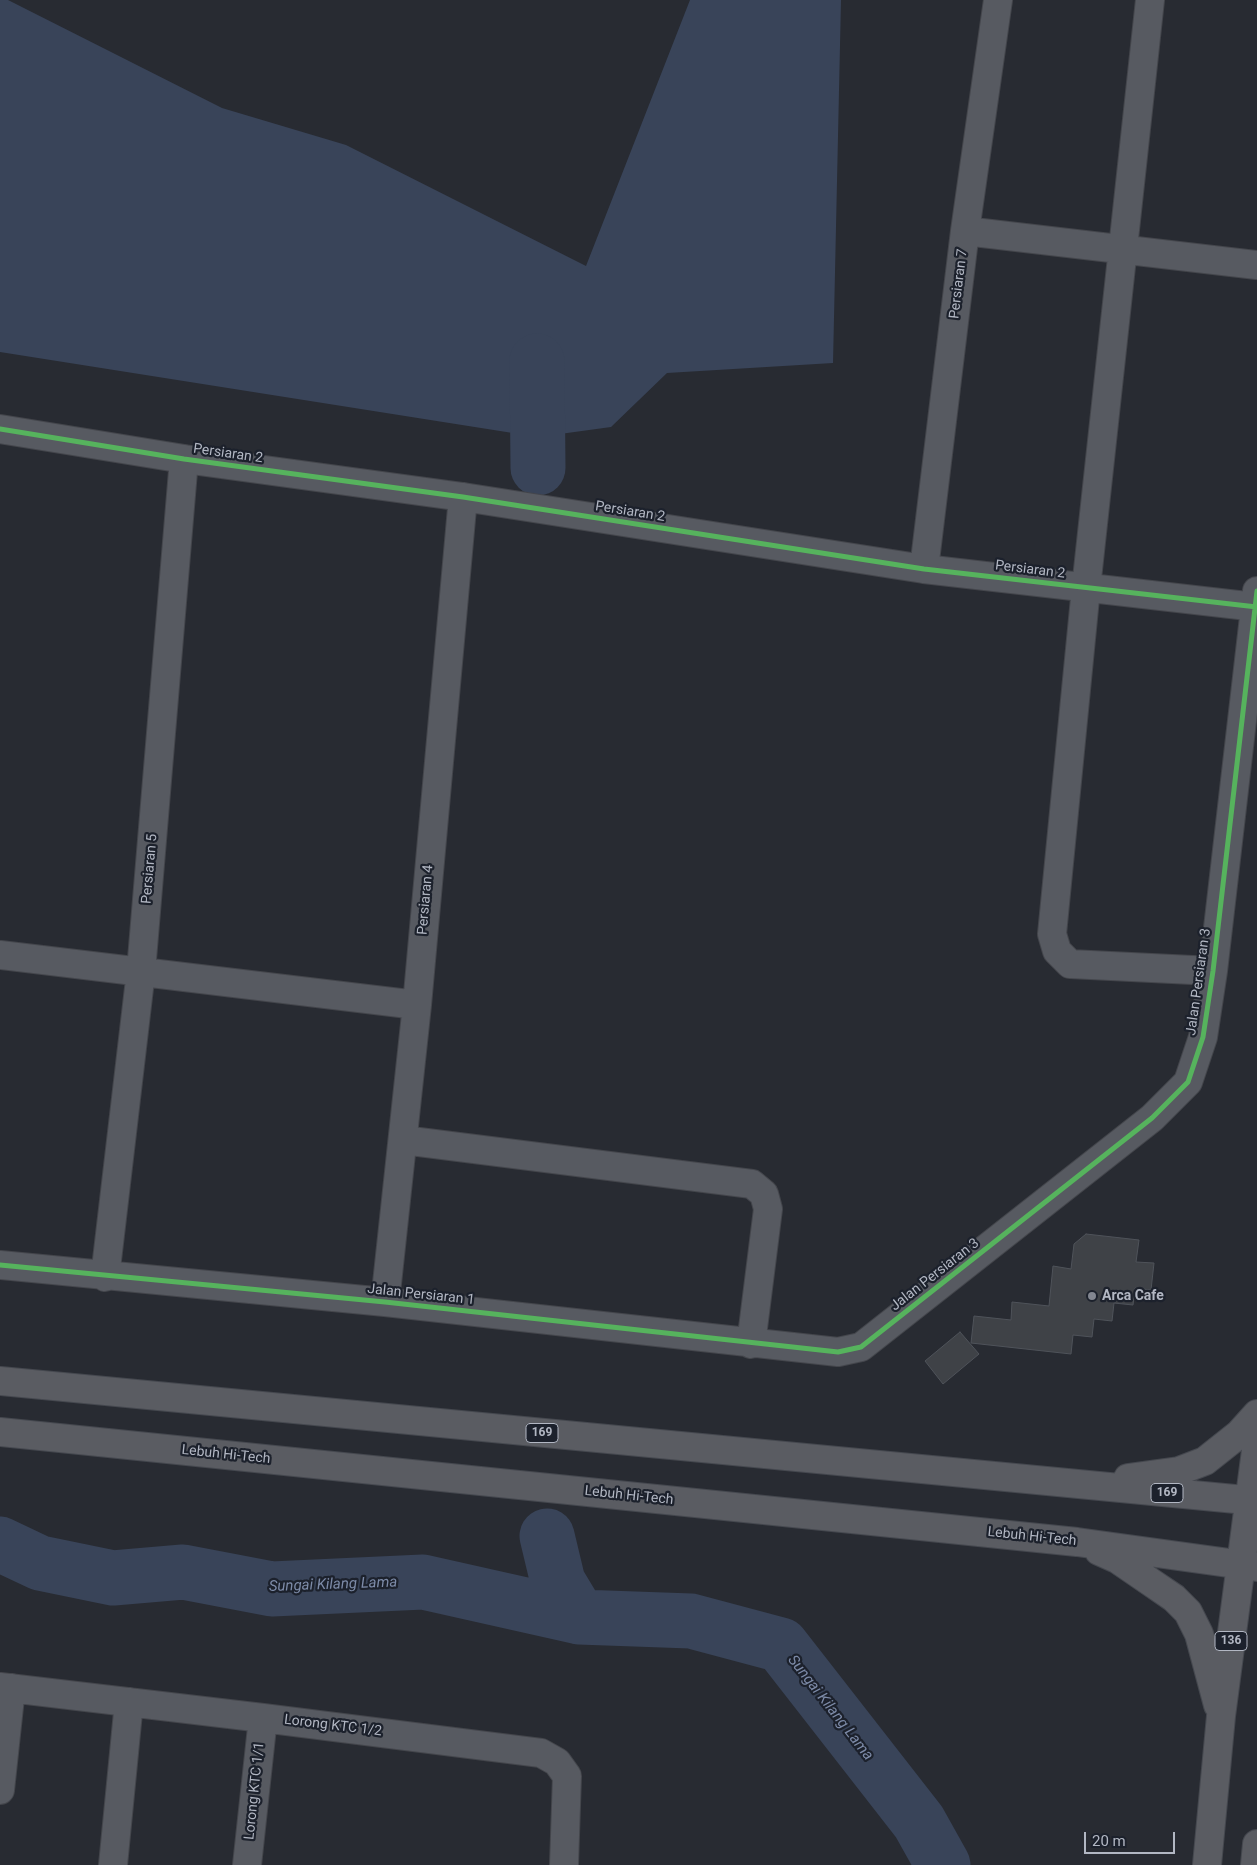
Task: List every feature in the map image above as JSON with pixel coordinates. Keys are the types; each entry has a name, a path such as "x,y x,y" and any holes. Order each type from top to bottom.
{"main road":[{"name":"169","path":"0,1381 1253,1501"},
{"path":"1085,1485 1157,1475 1180,1470 1205,1461 1239,1434 1257,1414"},
{"name":"Lebuh Hi-Tech","path":"0,1432 1077,1542 1249,1566"},
{"name":"136","path":"1207,1865 1221,1716 1249,1566 1257,1443"},
{"path":"1077,1542 1116,1559 1174,1598 1188,1612 1199,1634 1221,1716"},
{"path":"1255,1865 1257,1844"}],"street":[{"name":"Persiaran 7","path":"924,569 965,231 998,0"},
{"path":"1150,0 1086,588 1052,934 1058,951 1070,964 1213,971"},
{"path":"965,231 1257,265"},
{"name":"Persiaran 2","path":"0,429 184,460 463,498 924,569 1086,588 1256,602"},
{"name":"Persiaran 5","path":"105,1277 141,971 184,460"},
{"name":"Persiaran 4","path":"385,1302 417,1005 463,498"},
{"name":"Jalan Persiaran 3","path":"838,1352 861,1346 1152,1118 1188,1082 1203,1037 1213,971 1256,602"},
{"path":"0,955 417,1005"},
{"path":"403,1140 752,1184 764,1194 768,1209 751,1344"},
{"name":"Jalan Persiaran 1","path":"0,1265 105,1277 385,1302 751,1344 838,1352"},
{"path":"0,1790 6,1688"},
{"name":"Lorong KTC 1/2","path":"6,1688 541,1753 557,1762 568,1776 564,1865"},
{"path":"113,1865 129,1702"},
{"name":"Lorong KTC 1/1","path":"247,1865 263,1718"}],"water":[{"path":"0,0 8,0 222,108 346,145 586,266 690,0 841,0 833,363 667,373 611,427 538,437 0,352"}],"building":[{"name":"Arca Cafe","path":"1086,1234 1139,1240 1136,1262 1154,1263 1151,1290 1135,1288 1133,1305 1114,1303 1112,1321 1094,1319 1092,1337 1073,1335 1071,1354 971,1343 974,1316 1011,1320 1012,1302 1049,1306 1053,1266 1071,1269 1074,1244"},
{"path":"960,1332 979,1354 943,1384 925,1361"}],"waterway":[{"path":"537,361 538,468"},
{"name":"Sungai Kilang Lama","path":"547,1536 558,1582 579,1617"},
{"name":"Sungai Kilang Lama","path":"0,1544 40,1563 113,1578 183,1572 272,1589 423,1582 579,1617 691,1621 781,1645 919,1822 943,1865"}],"cycle path":[{"path":"0,429 184,459 463,497 924,569 1257,607"},
{"path":"0,1265 385,1302 838,1352 861,1347 1152,1118 1188,1082 1203,1037 1213,971 1257,591"}],"place":[{"name":"Arca Cafe","path":"1092,1296"}]}
